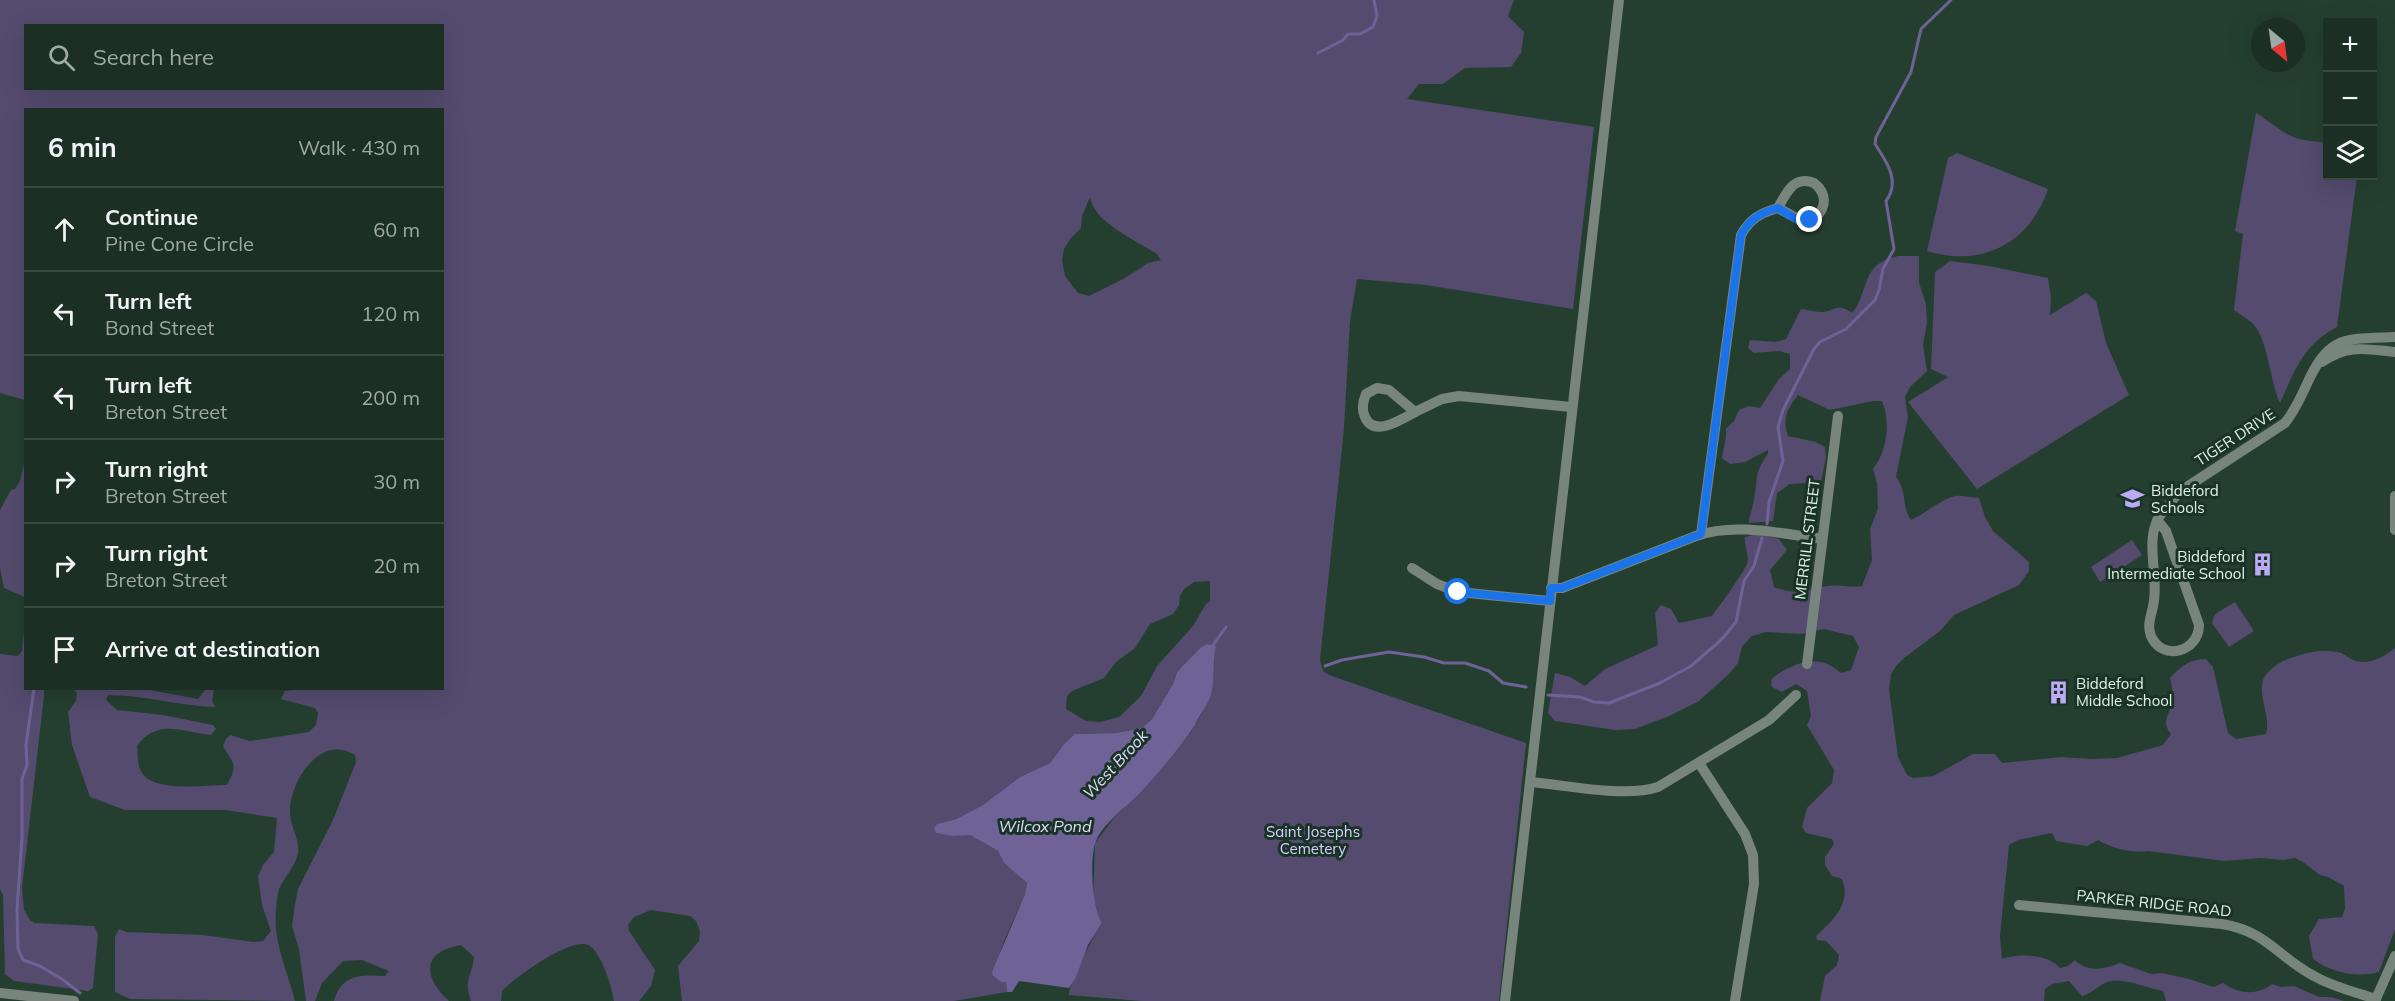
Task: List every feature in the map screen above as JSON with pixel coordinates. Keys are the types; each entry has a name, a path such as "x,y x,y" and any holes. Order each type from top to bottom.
{"street":[{"path":"1505,1001 1618,0"},
{"path":"1701,534 1741,235 1749,222 1758,215 1778,208 1790,186 1799,182 1814,183 1824,195 1822,210 1810,220 1796,219 1778,208"},
{"name":"TIGER DRIVE","path":"2157,520 2179,492 2285,423 2295,409 2314,367 2323,354 2340,342 2395,336"},
{"path":"2314,367 2335,353 2348,349 2395,352"},
{"path":"1415,412 1383,388 1371,390 1363,401 1366,420 1376,426 1395,423 1442,399 1459,396 1571,407"},
{"name":"MERRILL STREET","path":"1807,664 1838,417"},
{"path":"2395,496 2395,530"},
{"path":"2157,520 2166,531 2199,625 2192,643 2185,649 2175,652 2168,652 2153,642 2148,629 2155,596 2153,539 2157,520"},
{"path":"1551,588 1562,588 1716,530 1743,530 1822,540"},
{"path":"1412,568 1437,584 1458,592 1550,601"},
{"path":"1530,782 1644,791 1666,783 1777,714 1796,695"},
{"path":"1699,763 1744,834 1754,855 1754,884 1735,1001"},
{"name":"PARKER RIDGE ROAD","path":"2019,905 2222,924 2242,928 2261,937 2313,976 2375,1000"},
{"path":"2375,1000 2395,956"},
{"path":"0,993 74,1001"}],"green space":[{"name":"Saint Josephs Cemetery","path":"0,0 1514,0 1508,16 1524,32 1521,53 1511,67 1465,68 1443,84 1419,84 1407,99 1594,127 1573,309 1426,285 1357,279 1350,321 1344,428 1320,660 1323,671 1329,675 1526,743 1499,1001 1141,1001 1069,995 1077,970 1102,923 1097,916 1093,900 1095,843 1114,818 1138,795 1191,732 1210,698 1215,646 1200,648 1177,672 1173,684 1152,719 1142,728 1116,733 1076,734 1064,744 1050,763 1020,777 983,805 956,819 937,824 936,833 970,835 998,851 1004,863 1027,883 1025,894 1004,941 993,976 1001,982 1006,982 1007,992 954,1001 682,1001 678,966 699,941 700,931 696,921 690,916 651,910 634,917 628,925 629,931 655,970 651,986 639,1001 614,1001 609,980 599,956 590,946 582,944 558,952 531,968 502,991 501,1001 471,1001 468,983 474,957 461,945 438,953 430,967 435,984 449,1001 334,1001 342,985 348,981 361,976 385,976 389,971 362,960 343,961 322,983 315,1001 306,1001 299,949 292,926 298,889 333,820 356,762 355,755 342,750 330,750 309,764 295,788 291,801 290,818 298,843 298,853 279,889 276,904 277,939 295,1001 130,999 115,992 115,937 119,929 127,932 203,935 253,942 263,941 271,931 262,905 258,876 263,865 274,852 277,818 226,810 125,810 90,797 72,745 68,712 76,701 77,693 74,690 149,690 198,699 205,690 214,690 212,701 215,707 121,695 108,695 106,700 117,710 163,715 213,725 216,729 211,735 162,729 145,737 137,746 139,766 145,777 166,785 193,787 227,785 233,773 233,765 223,746 230,735 250,741 309,732 316,725 318,713 315,708 281,699 285,691 444,690 444,108 24,108 24,400 0,393","holes":["1090,197 1093,206 1107,223 1157,254 1161,260 1148,263 1125,278 1089,296 1078,293 1065,276 1062,260 1064,249 1081,228 1082,216","1210,581 1210,601 1193,626 1157,666 1141,696 1119,717 1100,722 1086,721 1066,709 1067,696 1072,691 1104,678 1116,662 1135,648 1150,624 1173,614 1179,605 1184,589 1194,582"]},
{"path":"2256,113 2293,137 2323,142 2323,180 2356,180 2337,327 2316,342 2301,359 2280,403 2259,332 2252,323 2234,310 2243,234 2235,231"},
{"path":"1957,153 2048,189 2040,208 2029,224 2001,247 1985,253 1967,256 1927,251 1948,158"},
{"path":"1898,256 1919,256 1919,283 1926,304 1927,323 1923,345 1927,371 1910,387 1905,397 1908,417 1896,477 1902,488 1908,515 1911,520 1955,496 1979,498 1985,517 1993,531 2029,562 2029,571 2019,585 1954,615 1940,631 1904,658 1891,674 1889,689 1898,757 1907,775 1913,778 1933,776 1973,754 1995,754 2002,763 2061,757 2117,758 2163,745 2171,734 2166,722 2173,700 2170,678 2186,664 2200,659 2206,659 2213,667 2228,733 2236,739 2266,734 2263,680 2283,661 2319,651 2334,651 2358,662 2364,662 2386,655 2395,648 2395,929 2379,972 2345,973 2328,968 2313,959 2309,936 2319,919 2342,917 2345,909 2344,886 2320,875 2295,858 2225,861 2148,851 2128,851 2098,840 2087,846 2056,841 2052,833 2018,840 2009,845 2000,936 2002,959 2016,956 2041,957 2055,963 2060,968 2068,966 2075,960 2085,967 2096,969 2120,963 2151,974 2162,973 2214,987 2223,983 2241,991 2254,992 2272,984 2281,987 2294,986 2319,997 2331,997 2344,1001 2166,1001 2163,991 2131,982 2118,981 2104,983 2082,996 2069,981 2052,984 2045,989 2044,1001 1820,1001 1825,976 1837,965 1839,955 1826,941 1817,940 1816,936 1839,911 1844,888 1842,879 1832,876 1825,865 1825,857 1834,844 1832,839 1806,833 1802,827 1807,808 1832,783 1834,770 1807,725 1811,716 1807,691 1796,684 1782,692 1772,687 1771,680 1800,663 1814,661 1826,663 1841,673 1851,670 1859,647 1853,636 1824,629 1802,634 1766,632 1752,636 1742,646 1738,663 1730,673 1699,701 1635,729 1615,730 1555,721 1548,713 1555,673 1570,677 1585,686 1605,669 1658,645 1655,613 1661,605 1671,609 1679,623 1712,616 1747,564 1745,537 1757,534 1779,539 1787,550 1770,570 1774,587 1801,591 1831,586 1862,586 1872,560 1870,529 1878,509 1877,483 1873,469 1882,454 1887,427 1882,401 1830,410 1798,395 1787,414 1785,424 1788,436 1816,442 1825,447 1826,457 1821,482 1790,484 1777,493 1773,521 1749,523 1758,473 1768,450 1745,462 1730,464 1722,458 1726,429 1734,421 1739,410 1749,406 1760,408 1779,379 1790,369 1790,354 1779,351 1754,353 1748,348 1750,340 1776,342 1786,339 1801,309 1825,312 1839,307 1852,313 1874,267 1884,260"},
{"path":"1950,261 2048,278 2051,298 2050,315 2086,293 2096,301 2106,343 2129,395 1977,489 1908,402 1948,377 1931,369 1935,272"},
{"path":"24,465 24,597 4,588 0,568 0,510 11,490 15,489 20,481"},
{"path":"2132,540 2142,555 2100,582 2091,567"},
{"path":"2235,602 2254,631 2229,647 2212,623 2215,614"},
{"path":"24,631 24,690 44,690 22,888 24,910 30,920 35,923 94,926 98,934 93,988 88,991 14,981 5,974 3,895 0,889 0,654 18,656 22,651"}],"water":[{"name":"Wilcox Pond","path":"1207,644 1216,646 1212,689 1208,702 1176,752 1140,793 1110,821 1096,841 1093,883 1096,906 1102,923 1088,945 1076,977 1069,988 1019,981 1012,992 1007,992 1006,982 1001,982 993,976 992,972 1025,894 1027,883 1004,863 998,851 970,835 953,836 936,833 934,828 937,824 956,819 983,805 1020,777 1050,763 1064,744 1075,734 1116,733 1142,728 1152,719 1173,684 1177,672 1200,648"}],"waterway":[{"name":"West Brook","path":"1318,53 1343,40 1348,34 1360,34 1373,27 1377,16 1374,0"},
{"path":"1767,524 1769,502 1783,461 1778,427 1783,410 1814,349 1820,342 1846,329 1875,300 1883,269 1894,249 1886,201 1890,194 1892,179 1887,164 1875,144 1876,137 1911,72 1921,29 1951,0"},
{"path":"1548,695 1580,697 1594,702 1609,703 1660,683 1691,666 1721,640 1736,622 1744,581 1754,566 1762,538"},
{"name":"West Brook","path":"1211,648 1226,627"},
{"path":"1325,666 1342,660 1389,652 1424,657 1444,663 1465,663 1489,671 1503,683 1526,687"},
{"path":"34,690 26,745 27,765 22,779 22,838 17,909 18,949 23,960 40,966 80,993"}],"place":[{"name":"Biddeford Schools","path":"2133,499"},
{"name":"Biddeford Intermediate School","path":"2263,565"},
{"name":"Biddeford Middle School","path":"2058,692"}],"route":[{"path":"1458,592 1550,601 1551,588 1562,588 1701,534 1741,235 1749,222 1758,215 1778,208 1796,219 1810,220"}]}
